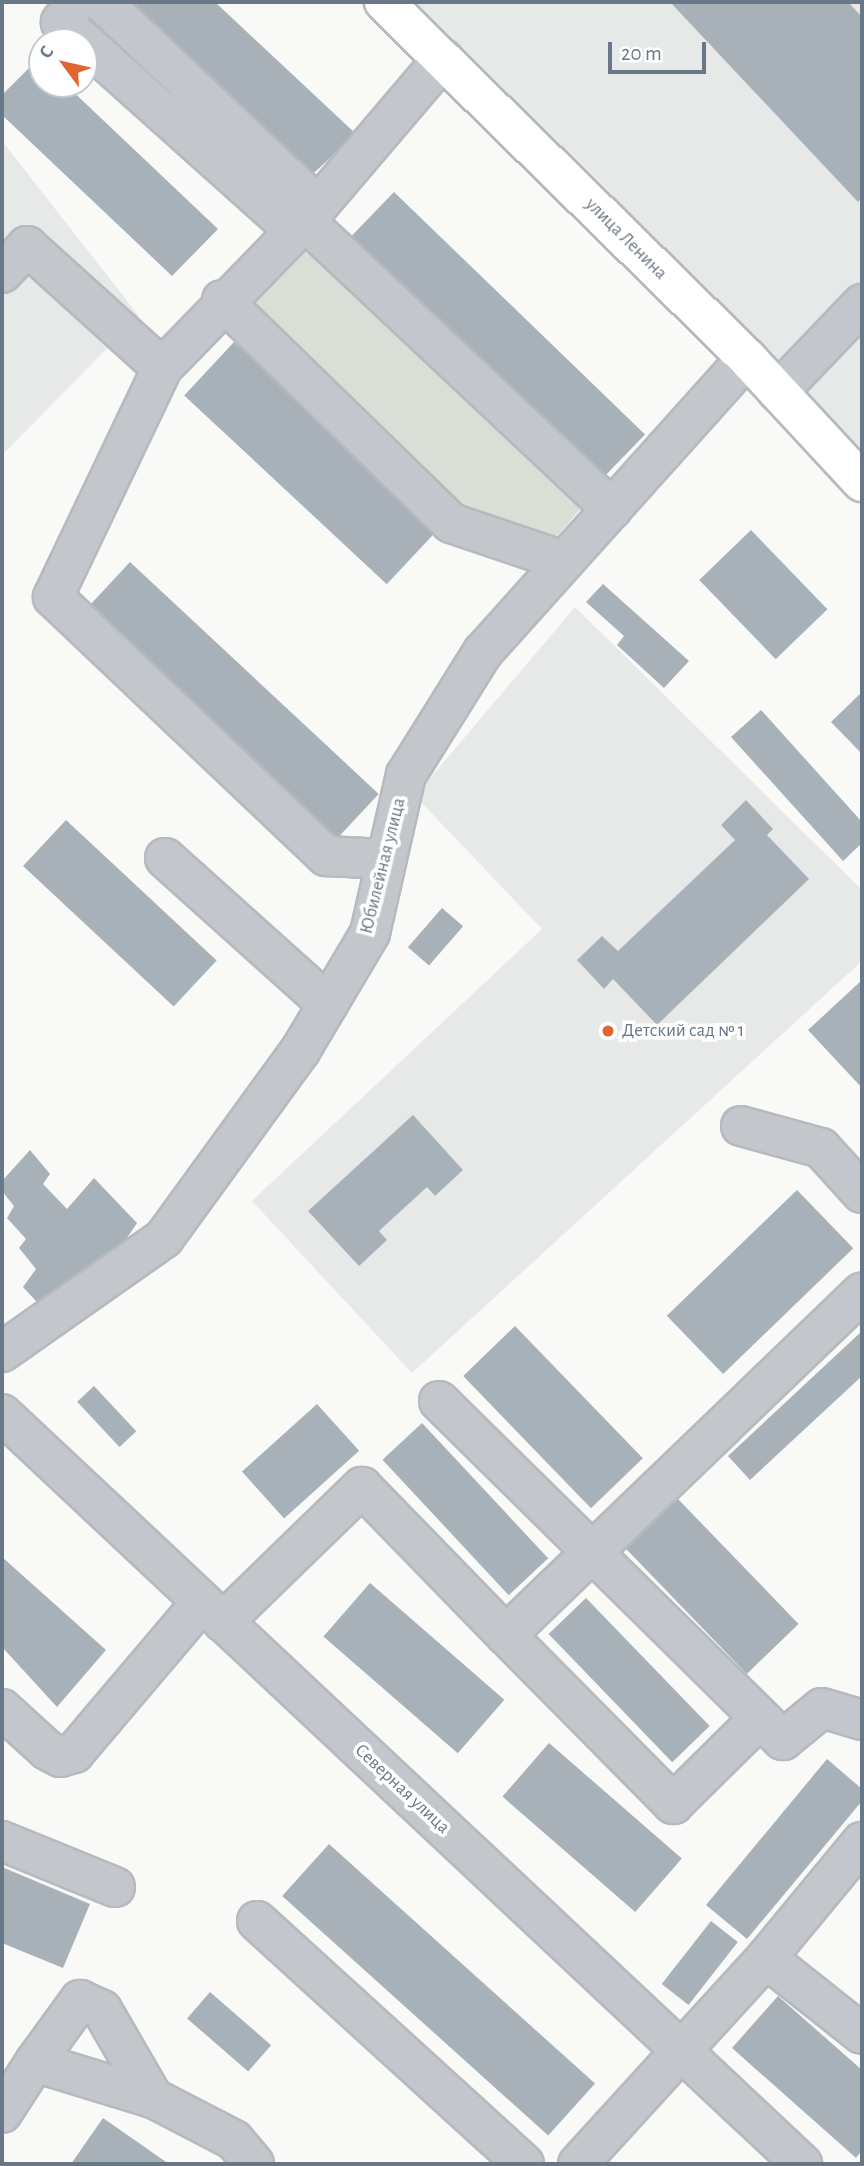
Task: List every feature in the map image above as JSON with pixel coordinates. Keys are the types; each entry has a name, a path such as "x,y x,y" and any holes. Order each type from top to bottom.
{"main road":[{"name":"улица Ленина","path":"384,2 747,359 862,482"}],"street":[{"path":"68,28 61,22 77,2"},
{"path":"102,2 301,190 305,221"},
{"path":"98,55 281,218 305,221 612,509"},
{"path":"386,859 327,856 53,597 162,368 222,300 305,221 443,59"},
{"path":"2,273 27,246 162,368"},
{"path":"222,300 452,523 563,561"},
{"path":"778,392 862,304"},
{"name":"Юбилейная улица","path":"2,1352 164,1237 328,1004 370,933 406,775 483,652 747,359"},
{"path":"165,858 328,1004"},
{"path":"741,1126 821,1148 862,1193"},
{"path":"506,1635 862,1292"},
{"path":"439,1401 782,1740 822,1709 862,1720"},
{"name":"Северная улица","path":"2,1414 802,2164"},
{"path":"2,1709 47,1750 60,1757 74,1753 212,1612 362,1487 673,1804 761,1718"},
{"path":"2,1841 116,1887"},
{"path":"578,2164 766,1958 862,1842"},
{"path":"257,1921 524,2164"},
{"path":"766,1958 862,2035"},
{"path":"2,2113 80,2000 102,2010 153,2098"},
{"path":"35,2062 153,2098 234,2140 254,2164"}],"shaded area":[{"path":"408,2 862,2 862,454"},
{"path":"2,141 139,316 2,455"},
{"path":"308,239 583,506 548,547 454,510 240,307"},
{"name":"Детский сад № 1","path":"575,607 862,890 862,961 412,1373 252,1201 542,929 415,796"}],"building":[{"path":"112,2 215,2 356,134 302,184"},
{"path":"670,2 848,2 862,17 862,198 858,202"},
{"path":"28,69 28,98 80,98 218,229 172,276 2,115 2,95"},
{"path":"394,192 645,434 598,483 347,241"},
{"path":"234,342 437,531 387,584 184,395"},
{"path":"751,530 827,609 776,659 699,580"},
{"path":"130,562 379,794 330,847 81,615"},
{"path":"603,584 689,661 664,688 617,645 624,636 586,602"},
{"path":"862,692 862,754 831,722"},
{"path":"761,710 862,822 862,843 843,861 731,737"},
{"path":"746,800 773,829 767,835 809,879 657,1025 613,979 604,989 577,960 602,936 618,951 735,840 721,825"},
{"path":"66,820 217,960 174,1007 23,866"},
{"path":"442,908 463,926 429,966 408,947"},
{"path":"862,980 862,1088 808,1030"},
{"path":"413,1115 463,1170 435,1196 427,1187 379,1231 387,1240 359,1266 308,1211"},
{"path":"30,1150 50,1174 43,1184 67,1209 94,1178 137,1223 107,1268 46,1312 23,1287 36,1269 19,1248 26,1239 7,1218 14,1206 2,1191 2,1181"},
{"path":"797,1190 853,1248 723,1374 667,1316"},
{"path":"515,1326 643,1458 591,1508 463,1376"},
{"path":"862,1331 862,1376 750,1480 728,1456"},
{"path":"94,1386 136,1431 119,1447 77,1402"},
{"path":"317,1404 359,1451 284,1518 242,1472"},
{"path":"422,1423 548,1558 509,1595 383,1460"},
{"path":"677,1498 799,1624 747,1674 625,1548"},
{"path":"2,1557 106,1650 57,1707 2,1647"},
{"path":"370,1583 504,1700 458,1753 323,1637"},
{"path":"586,1598 710,1726 672,1762 549,1634"},
{"path":"549,1743 682,1858 635,1912 502,1797"},
{"path":"827,1759 862,1789 862,1801 747,1939 706,1905"},
{"path":"329,1844 595,2084 548,2136 282,1896"},
{"path":"2,1867 90,1904 63,1968 2,1943"},
{"path":"711,1921 738,1942 689,2005 662,1984"},
{"path":"210,1992 271,2045 248,2072 187,2018"},
{"path":"778,1996 862,2070 862,2150 856,2158 732,2048"},
{"path":"103,2118 169,2164 71,2164"}],"place":[{"name":"Детский сад № 1","path":"608,1031"}]}
